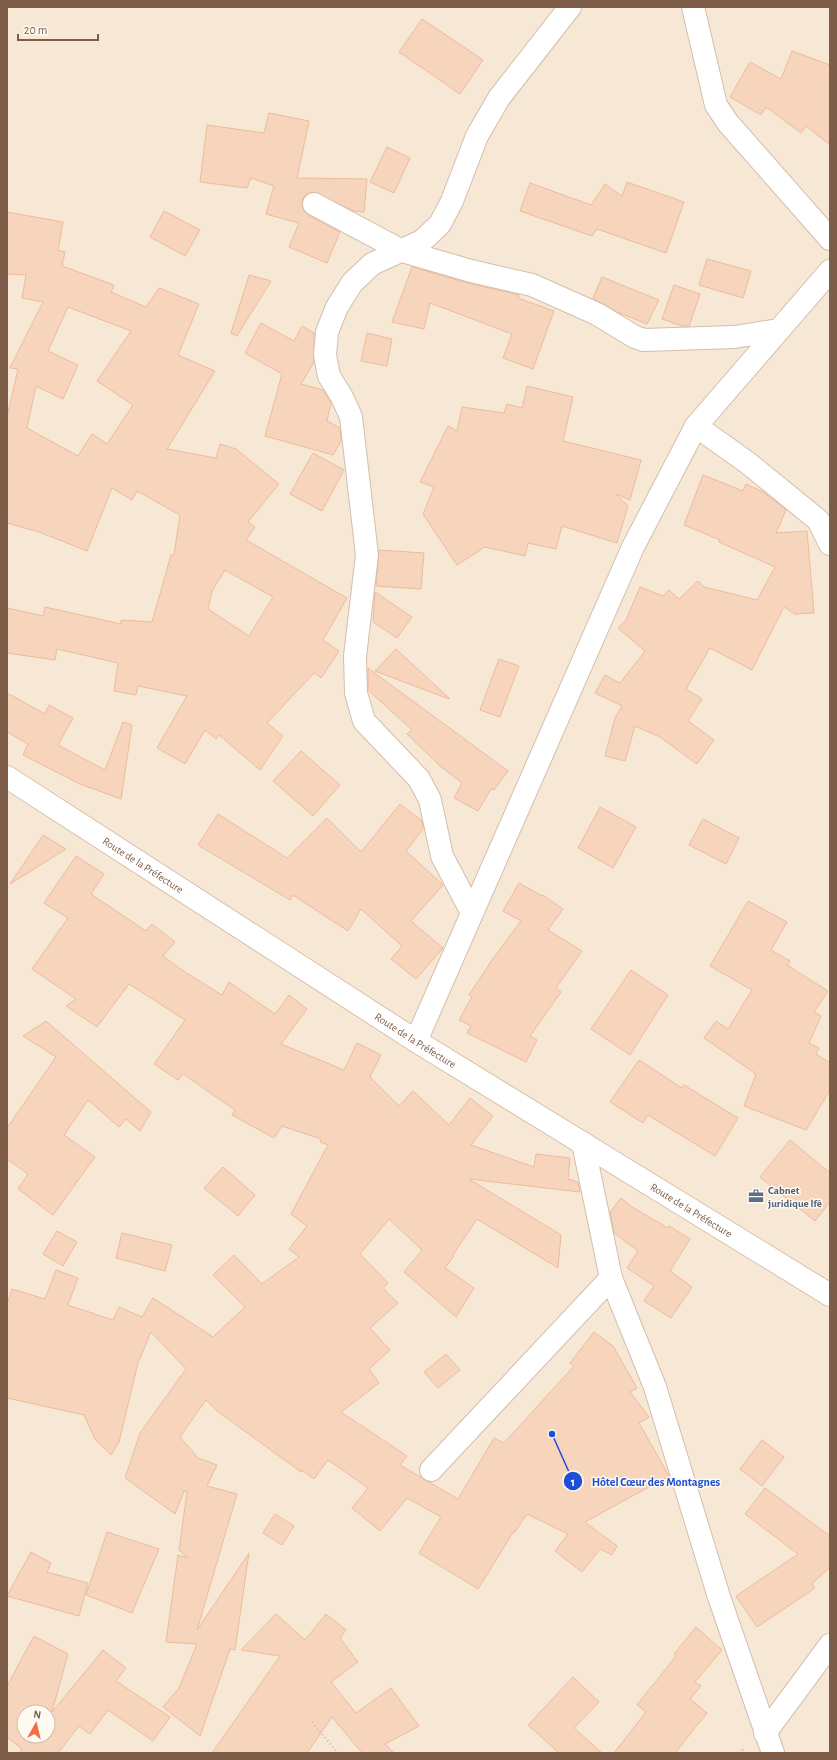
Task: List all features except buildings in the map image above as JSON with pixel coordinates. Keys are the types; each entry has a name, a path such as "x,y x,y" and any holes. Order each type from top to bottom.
{"street":[{"path":"472,913 442,856 430,800 418,779 364,721 356,693 355,656 368,555 351,417 342,396 329,376 325,355 327,332 337,306 352,283 372,264 422,241 440,224 452,201 476,136 499,98 570,7"},
{"path":"693,7 716,105 728,124 830,239"},
{"path":"314,204 402,251 471,271 532,285 584,307 635,337 644,340 734,337 779,330"},
{"path":"416,1041 633,547 696,426 830,271"},
{"path":"696,426 748,463 818,520 830,544"},
{"name":"Route de la Préfecture","path":"7,777 416,1041 830,1295"},
{"path":"583,1143 611,1278 655,1387 719,1597 769,1743"},
{"path":"431,1470 611,1278"},
{"path":"769,1743 830,1645"}],"path":[{"path":"312,1722 338,1753"}],"shaded area":[{"path":"7,7 830,7 830,1753 7,1753"}],"place":[{"name":"Cabnet juridique lfê","path":"756,1196"},
{"name":"Hôtel Cœur des Montagnes","path":"552,1434"}]}
